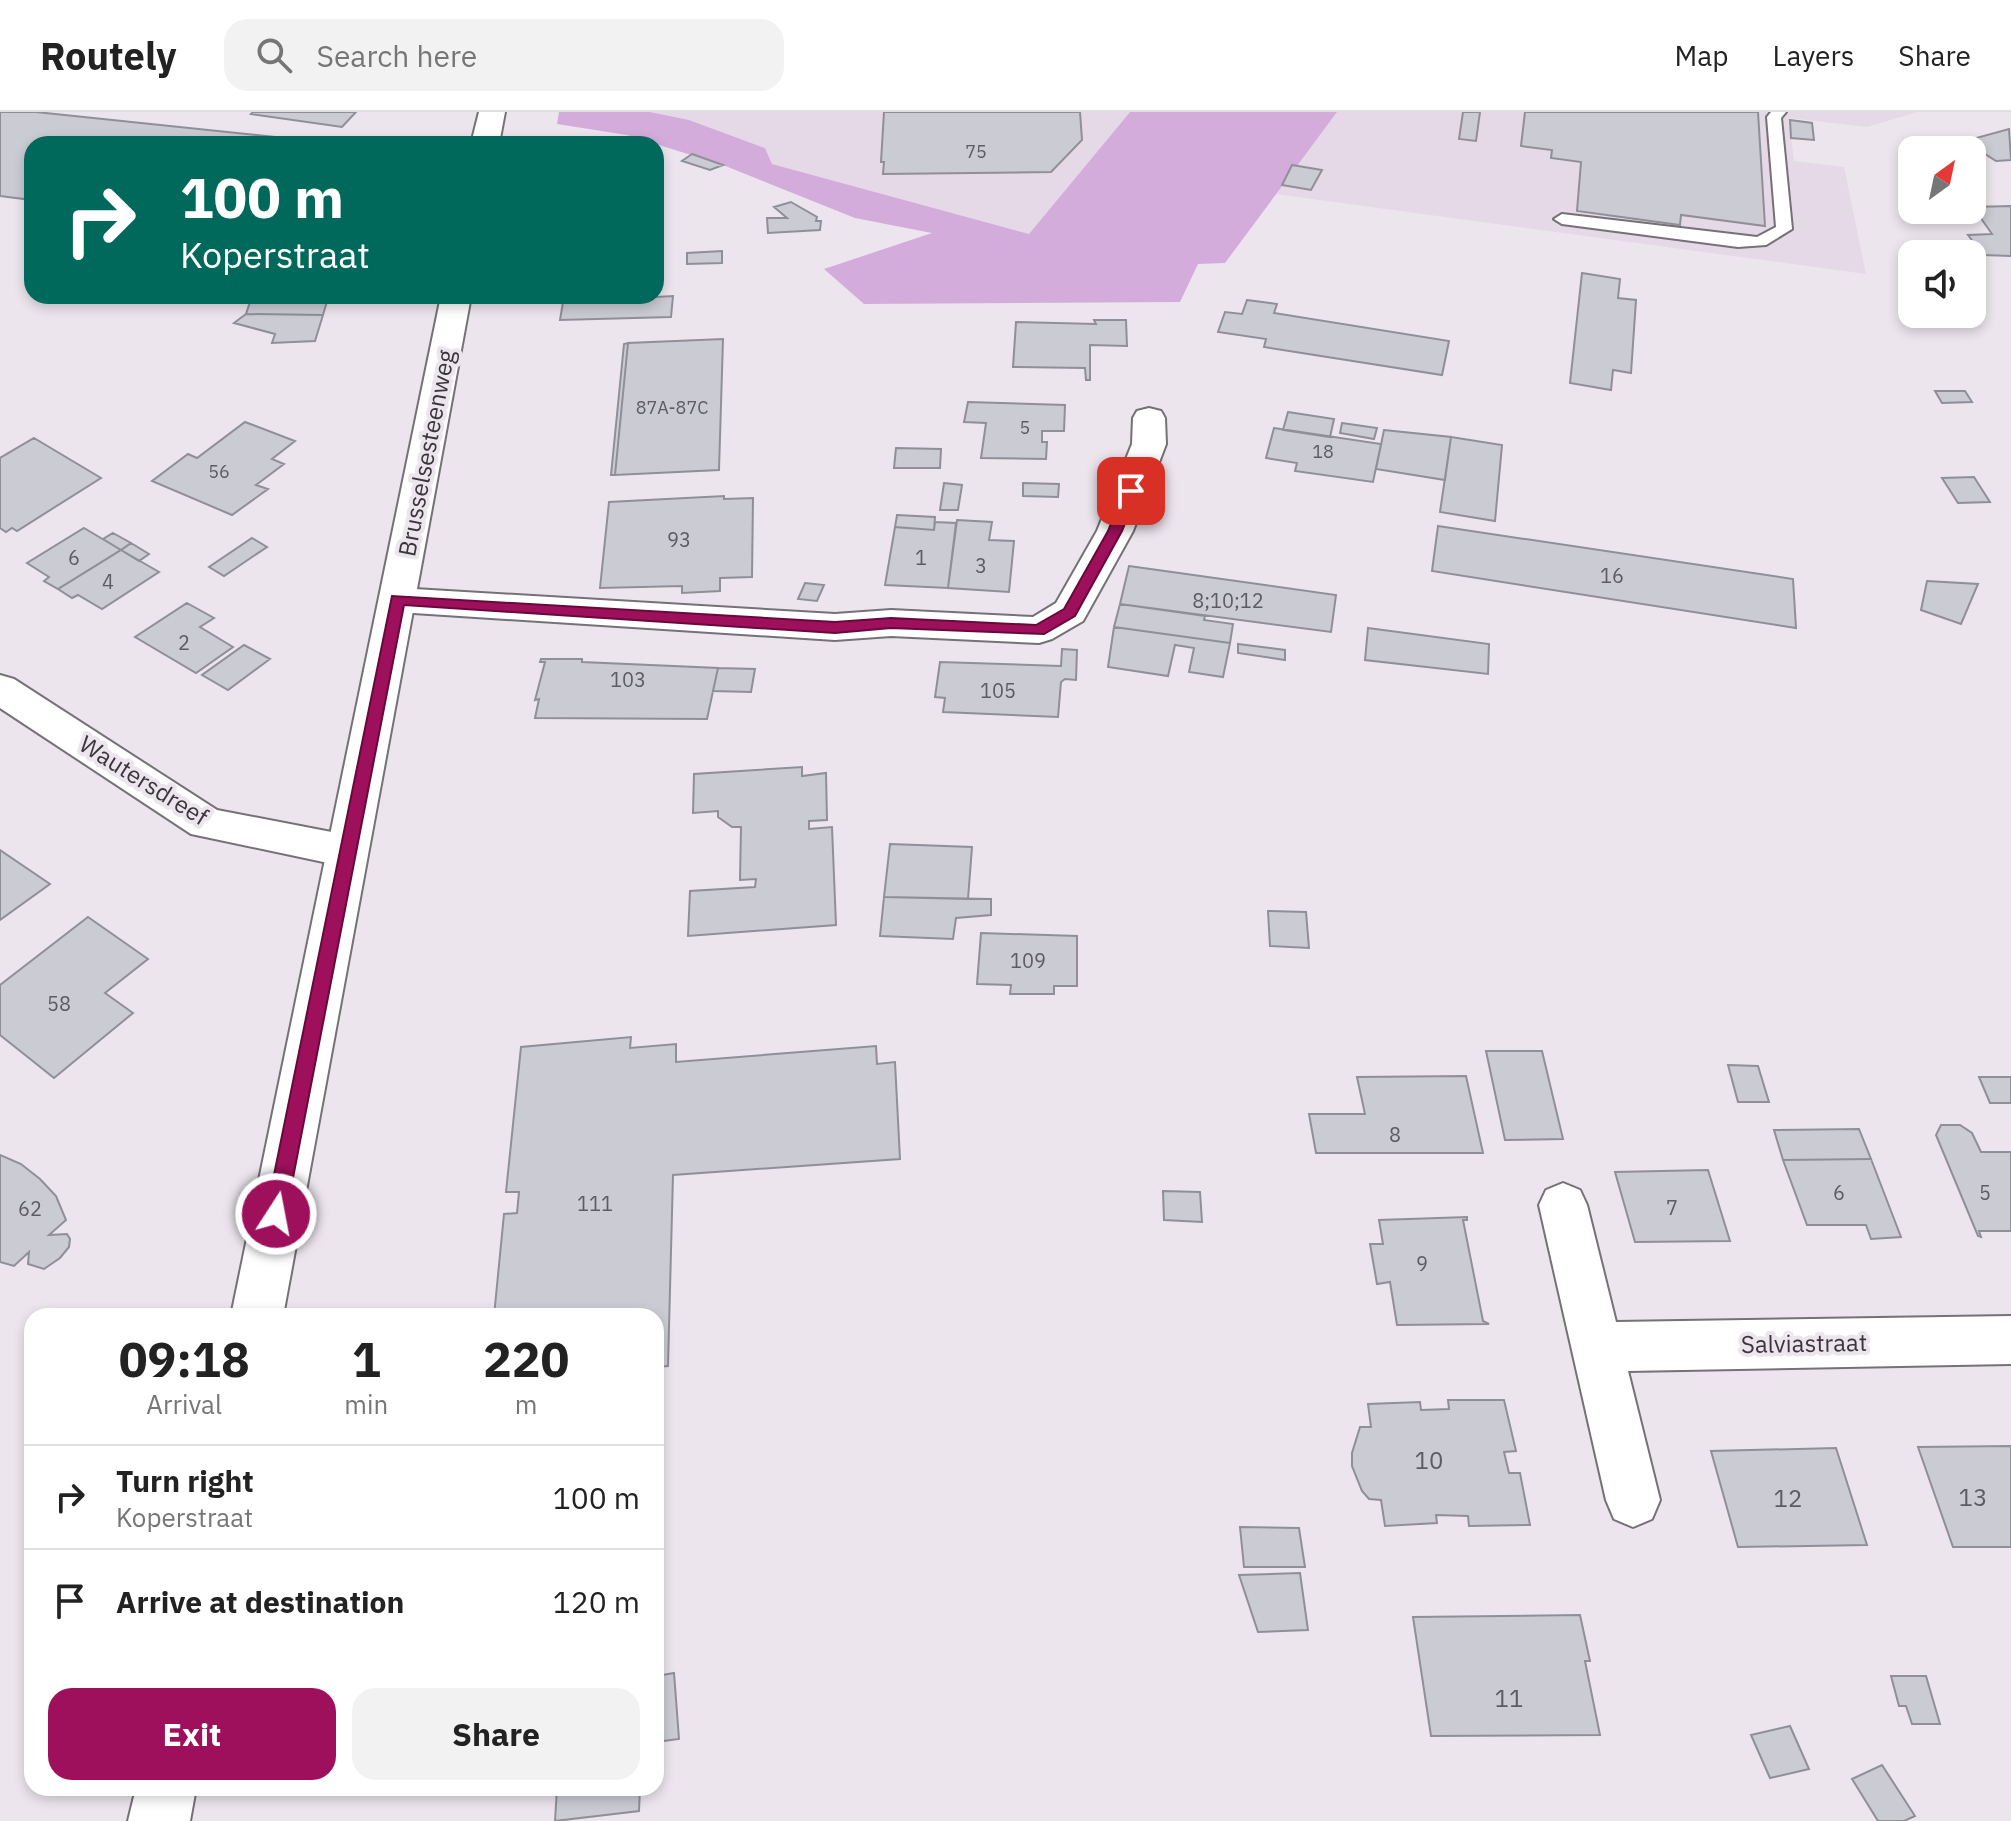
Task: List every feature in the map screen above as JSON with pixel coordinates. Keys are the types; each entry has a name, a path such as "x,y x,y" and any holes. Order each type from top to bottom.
{"street":[{"path":"487,136 492,112"},
{"name":"Brusselsesteenweg","path":"259,1308 454,304"},
{"path":"398,600 835,627 891,623 1039,630 1070,612 1115,531 1149,444 1149,418"},
{"name":"Wautersdreef","path":"0,689 206,823 347,851"},
{"path":"1563,1205 1633,1500"},
{"name":"Salviastraat","path":"1597,1347 2011,1340"},
{"path":"159,1821 164,1796"}],"lane":[{"path":"1562,219 1738,242 1760,242 1784,229 1774,117 1779,112"}],"shaded area":[{"path":"559,112 650,112 689,120 765,148 772,164 1029,234 1130,112 1337,112 1225,263 1198,264 1180,302 864,304 824,269 932,233 855,218 723,165 664,147 664,136 630,136 557,124"},
{"path":"650,112 1130,112 1029,234 772,164 765,148 689,120"},
{"path":"1337,112 1917,112 1867,127 1789,118 1794,161 1844,167 1866,274 1275,194"}],"building":[{"path":"0,112 36,112 266,136 24,136 24,199 0,196"},
{"path":"356,112 342,127 251,114"},
{"path":"884,112 1080,112 1082,140 1051,172 883,174"},
{"path":"1463,112 1480,112 1476,141 1459,139"},
{"path":"1525,112 1758,112 1765,226 1681,215 1680,225 1577,211 1581,162 1551,158 1552,150 1521,146"},
{"path":"1790,120 1812,123 1814,140 1791,138"},
{"path":"2009,129 2011,160 1996,161 1986,155 1986,136 1983,136"},
{"path":"692,154 723,165 710,170 682,161"},
{"path":"1292,165 1322,170 1311,190 1282,185"},
{"path":"791,202 817,217 816,221 821,221 820,230 768,233 767,218 787,218 774,207"},
{"path":"2011,206 2011,256 1986,255 1986,240 1972,240 1968,235 1992,234 1985,224 1986,207"},
{"path":"722,251 722,263 687,264 687,253"},
{"path":"1582,273 1620,279 1618,298 1636,300 1631,373 1613,370 1611,390 1570,383"},
{"path":"664,296 673,296 671,317 560,320 563,304 664,304"},
{"path":"1247,300 1277,304 1274,313 1449,341 1442,375 1264,347 1266,339 1218,332 1225,312 1242,314"},
{"path":"249,304 326,304 323,315 246,314"},
{"path":"246,314 323,315 315,341 272,343 275,334 234,323"},
{"path":"1094,320 1126,320 1127,346 1090,345 1090,380 1086,380 1085,368 1013,367 1016,322 1096,324"},
{"path":"723,339 719,470 615,475 628,343"},
{"path":"628,343 615,475 611,475 624,344"},
{"path":"1935,391 1965,391 1972,402 1942,403"},
{"path":"968,402 1065,405 1064,431 1042,431 1042,442 1047,442 1046,459 981,458 986,423 964,422"},
{"path":"1288,412 1334,419 1330,437 1283,430"},
{"path":"245,422 295,441 272,459 284,464 256,485 268,489 232,515 152,481 188,454 197,458"},
{"path":"1342,423 1377,428 1374,439 1340,433"},
{"path":"1274,428 1381,444 1373,482 1295,471 1297,463 1266,458"},
{"path":"1384,430 1451,437 1445,480 1376,469"},
{"path":"1451,437 1502,445 1495,521 1440,512"},
{"path":"34,438 101,478 17,531 12,528 6,532 0,528 0,458"},
{"path":"896,448 941,449 940,468 894,468"},
{"path":"1974,477 1990,502 1958,503 1942,478"},
{"path":"944,483 962,485 958,510 940,510"},
{"path":"1023,483 1059,484 1058,497 1023,496"},
{"path":"724,496 724,499 753,498 752,577 720,578 720,591 682,593 682,586 600,588 609,502"},
{"path":"897,515 935,517 934,530 895,527"},
{"path":"957,520 992,522 989,540 1014,541 1009,592 948,588"},
{"path":"935,522 956,523 948,588 885,585 895,527 934,530"},
{"path":"1438,526 1793,579 1796,628 1432,571"},
{"path":"84,528 121,550 58,589 44,581 49,577 27,563"},
{"path":"113,533 131,543 121,550 103,539"},
{"path":"252,538 267,547 224,576 209,567"},
{"path":"131,543 149,554 139,561 121,550"},
{"path":"121,550 159,572 102,609 78,595 72,598 58,589"},
{"path":"1129,566 1336,595 1331,632 1120,604"},
{"path":"1927,581 1978,584 1961,624 1921,610"},
{"path":"805,583 824,585 817,601 798,599"},
{"path":"187,603 214,618 200,627 233,647 196,673 135,637"},
{"path":"1120,604 1205,616 1204,620 1233,624 1230,643 1114,627"},
{"path":"1114,627 1230,643 1223,677 1189,672 1194,648 1175,645 1168,676 1108,667"},
{"path":"1368,628 1489,644 1488,674 1365,660"},
{"path":"1238,644 1285,650 1285,660 1238,653"},
{"path":"244,645 270,659 228,690 202,675"},
{"path":"1062,649 1077,650 1076,680 1065,679 1061,682 1058,717 943,712 945,698 935,697 940,662 1061,666"},
{"path":"541,659 718,668 707,719 535,718 539,699 535,700 545,662 540,662"},
{"path":"718,668 755,669 751,692 713,691"},
{"path":"802,767 802,776 826,773 827,820 809,821 809,829 832,827 836,925 688,936 690,891 755,887 756,879 740,880 741,827 732,827 718,817 718,811 693,813 694,774"},
{"path":"890,844 972,847 968,899 884,897"},
{"path":"0,850 50,884 0,920"},
{"path":"884,897 991,899 991,915 956,918 953,939 880,936"},
{"path":"1268,911 1306,912 1309,948 1270,946"},
{"path":"88,917 148,959 105,993 133,1013 54,1078 0,1035 0,985"},
{"path":"981,933 1077,936 1077,986 1054,986 1054,994 1010,994 1011,985 977,984"},
{"path":"631,1037 630,1048 676,1044 676,1062 876,1046 877,1064 895,1062 900,1159 673,1175 668,1366 664,1366 664,1308 495,1308 504,1214 517,1213 519,1192 506,1192 521,1047"},
{"path":"1486,1051 1542,1051 1563,1139 1505,1140"},
{"path":"1728,1065 1758,1066 1769,1102 1738,1102"},
{"path":"1466,1076 1483,1153 1316,1153 1309,1114 1365,1114 1357,1077"},
{"path":"1979,1077 2011,1077 2011,1103 1990,1103"},
{"path":"1941,1125 1960,1125 1972,1133 1981,1152 2011,1152 2011,1231 1979,1231 1981,1237 1978,1236 1936,1135"},
{"path":"1859,1129 1871,1159 1783,1160 1774,1130"},
{"path":"0,1155 21,1164 40,1179 56,1196 66,1220 49,1235 67,1234 69,1247 44,1269 28,1264 29,1252 14,1266 0,1262"},
{"path":"1871,1159 1901,1237 1871,1239 1866,1225 1807,1225 1783,1160"},
{"path":"1708,1170 1730,1241 1635,1242 1615,1172"},
{"path":"1163,1191 1200,1192 1202,1222 1164,1220"},
{"path":"1467,1217 1463,1220 1483,1321 1489,1324 1397,1325 1390,1282 1377,1284 1370,1244 1383,1244 1379,1220"},
{"path":"1448,1400 1504,1400 1516,1451 1504,1452 1509,1473 1520,1473 1530,1525 1469,1526 1468,1516 1436,1515 1437,1523 1385,1526 1381,1500 1369,1499 1362,1491 1352,1466 1352,1453 1360,1427 1371,1427 1368,1404 1420,1402 1421,1410 1449,1409"},
{"path":"2011,1446 2011,1547 1953,1547 1918,1447"},
{"path":"1836,1448 1867,1545 1738,1547 1711,1451"},
{"path":"1240,1527 1299,1528 1305,1567 1244,1567"},
{"path":"1300,1573 1308,1630 1258,1632 1239,1575"},
{"path":"1580,1615 1590,1661 1585,1661 1600,1735 1431,1736 1413,1617"},
{"path":"674,1673 679,1739 664,1741 664,1675"},
{"path":"1891,1676 1926,1676 1940,1724 1912,1724 1906,1706 1899,1706"},
{"path":"1790,1726 1809,1769 1770,1778 1751,1735"},
{"path":"1882,1765 1915,1816 1904,1821 1878,1821 1852,1779"},
{"path":"557,1796 640,1796 639,1811 555,1821"}],"route":[{"path":"276,1214 398,600 835,627 891,623 1039,630 1070,612 1115,531 1131,491"}]}
